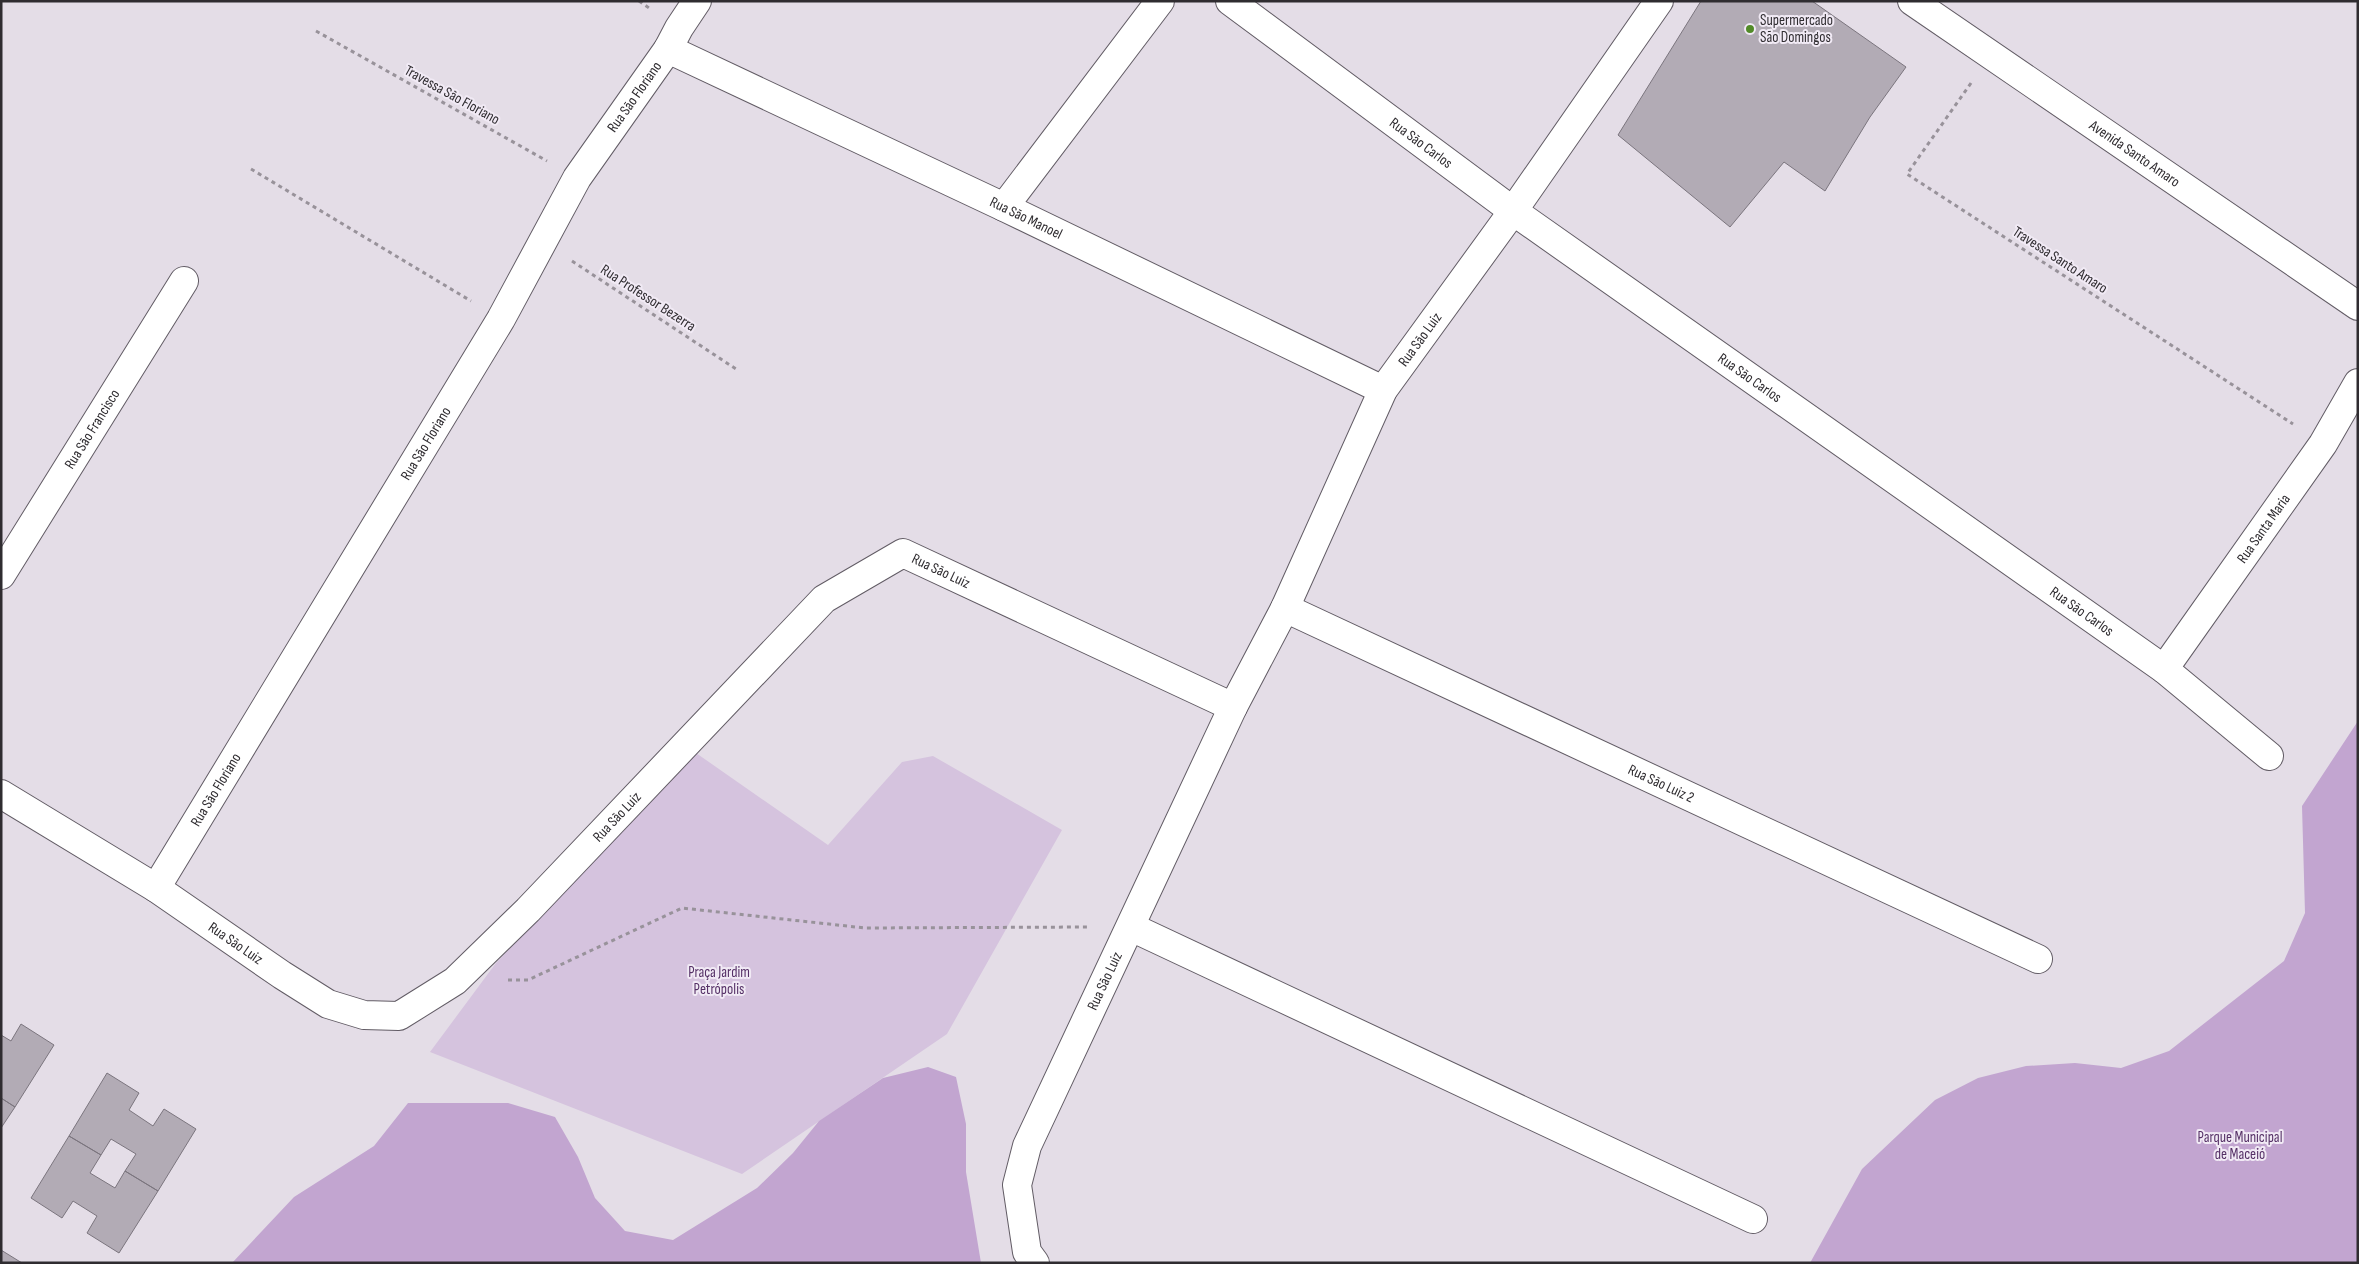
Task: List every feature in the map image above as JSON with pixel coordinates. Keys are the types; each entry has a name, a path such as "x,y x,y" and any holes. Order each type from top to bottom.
{"street":[{"name":"Rua São Floriano","path":"156,888 502,319 578,178 668,49 697,1"},
{"path":"1004,207 1160,1"},
{"name":"Rua São Carlos","path":"1230,1 1513,210 2164,669 2269,756"},
{"name":"Rua São Luiz","path":"1036,1263 1027,1252 1017,1185 1027,1146 1233,707 1285,608 1383,390 1513,210 1659,1"},
{"name":"Avenida Santo Amaro","path":"1912,1 2358,306"},
{"name":"Rua São Manoel","path":"668,49 1004,207 1383,390"},
{"name":"Rua São Francisco","path":"1,575 184,281"},
{"name":"Rua Santa Maria","path":"2164,669 2323,444 2358,383"},
{"name":"Rua São Luiz","path":"1,794 156,888 282,975 328,1004 364,1015 399,1016 455,981 528,910 824,599 903,553 1233,707"},
{"name":"Rua São Luiz 2","path":"1285,608 2038,959"},
{"path":"1131,927 1753,1219"}],"path":[{"name":"Travessa São Floriano","path":"316,31 578,178"},
{"name":"Travessa Santo Amaro","path":"1990,56 1907,174 2323,444"},
{"path":"252,169 502,319"},
{"name":"Rua Professor Bezerra","path":"544,243 739,371"},
{"path":"455,981 528,980 682,908 865,928 1131,927"}],"green space":[{"name":"Parque Municipal de Maceió","path":"2358,721 2358,1263 1810,1263 1862,1169 1935,1100 1978,1078 2026,1066 2075,1063 2121,1068 2169,1051 2284,961 2305,913 2302,806"},
{"name":"Praça Jardim Petrópolis","path":"696,753 828,845 902,762 933,756 1062,830 947,1034 742,1174 430,1052 496,963"},
{"path":"928,1067 956,1077 966,1124 966,1172 981,1263 232,1263 294,1197 374,1146 408,1103 508,1103 555,1117 578,1157 595,1198 625,1231 673,1240 757,1188 793,1153 819,1121 883,1078"}],"building":[{"path":"1701,1 1812,1 1906,67 1870,117 1825,191 1784,162 1730,227 1618,135"},
{"path":"21,1024 54,1045 15,1107 1,1098 1,1035 11,1041"},
{"path":"107,1073 139,1093 129,1110 153,1126 164,1109 196,1129 158,1191 125,1171 136,1154 111,1139 101,1155 69,1136"},
{"path":"1,1098 15,1107 1,1128"},
{"path":"69,1136 101,1155 90,1173 115,1188 125,1171 158,1191 119,1253 87,1233 97,1216 73,1201 62,1218 31,1198"},
{"path":"1,1250 22,1263 1,1263"}],"place":[{"name":"Supermercado São Domingos","path":"1750,29"}]}
